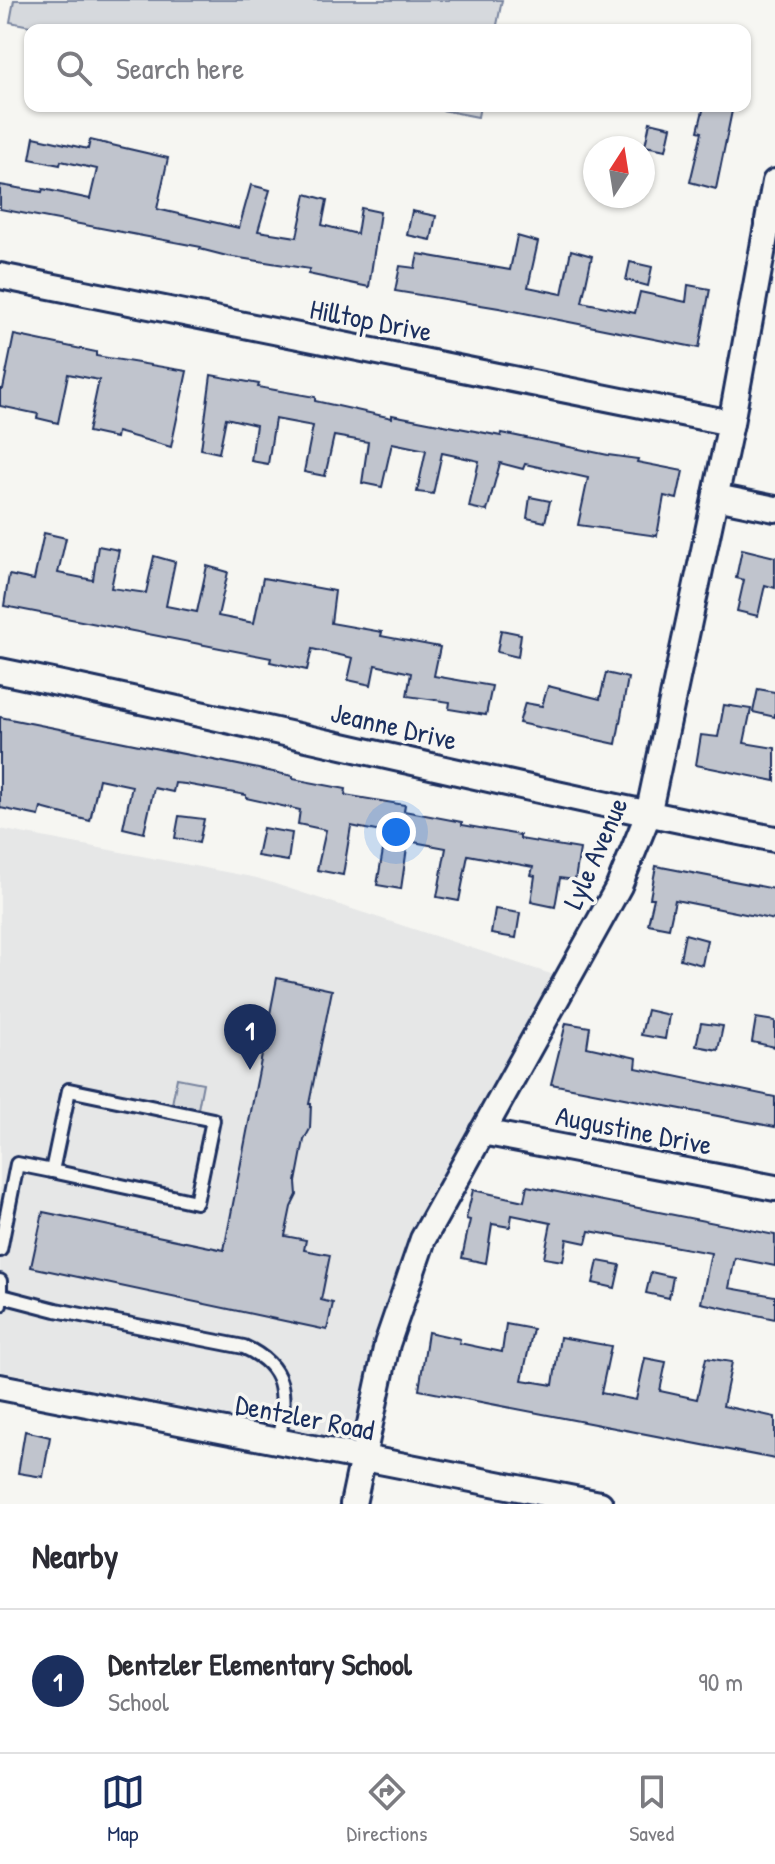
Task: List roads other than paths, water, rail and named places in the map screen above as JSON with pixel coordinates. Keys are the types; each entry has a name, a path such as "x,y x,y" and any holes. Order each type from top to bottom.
{"street":[{"name":"Lyle Avenue","path":"353,1504 387,1344 423,1239 619,886 648,815 716,497 774,194"},
{"name":"Hilltop Drive","path":"0,276 731,423"},
{"path":"716,497 775,509"},
{"name":"Jeanne Drive","path":"0,671 157,703 648,815 775,839"},
{"name":"Augustine Drive","path":"482,1132 775,1188"},
{"name":"Dentzler Road","path":"0,1387 600,1504"}],"lane":[{"path":"0,1250 17,1164 196,1202 213,1120 69,1090 52,1171"},
{"path":"0,1281 1,1300 244,1347 264,1356 278,1372 282,1392 279,1443"}],"place":[{"name":"Dentzler Elementary School","path":"250,1070"}]}
